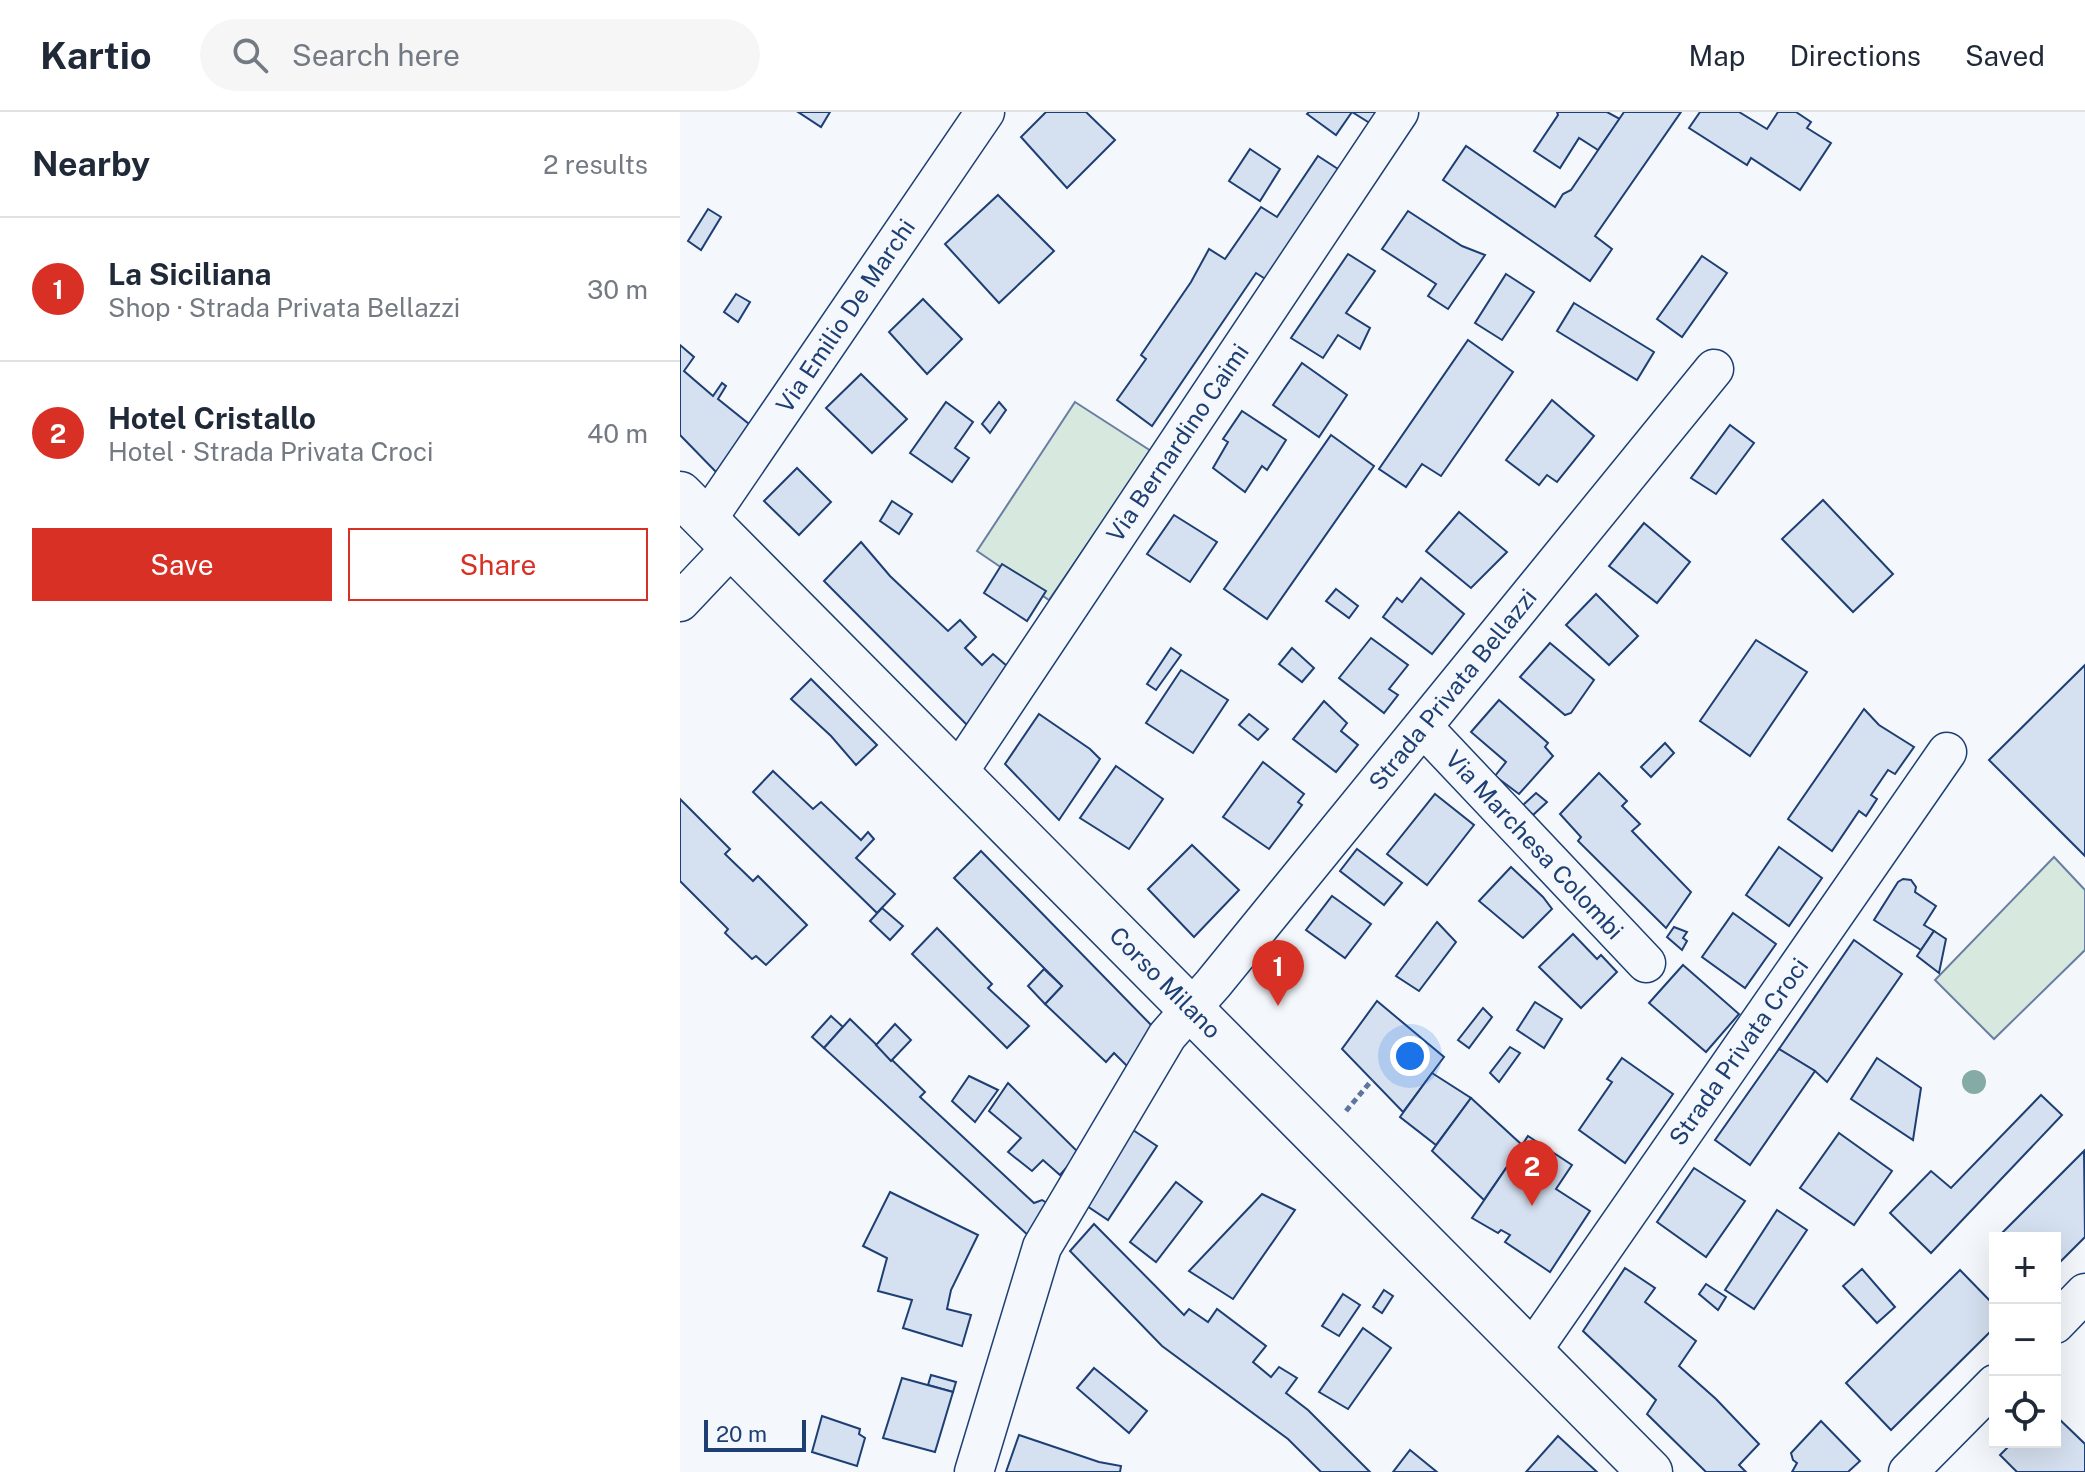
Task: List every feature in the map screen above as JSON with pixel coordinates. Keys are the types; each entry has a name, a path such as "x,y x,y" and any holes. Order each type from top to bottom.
{"main road":[{"name":"Corso Milano","path":"706,521 1650,1472"}],"street":[{"name":"Via Emilio De Marchi","path":"680,602 706,521 985,112"},
{"name":"Via Bernardino Caimi","path":"957,774 1399,112"},
{"name":"Strada Privata Bellazzi","path":"974,1472 1042,1247 1167,1036 1714,369"},
{"name":"Via Marchesa Colombi","path":"1423,727 1646,963"},
{"name":"Strada Privata Croci","path":"1531,1352 1947,752"},
{"path":"2061,1318 2085,1293"},
{"path":"1908,1472 1989,1390"}],"path":[{"path":"1343,1115 1372,1080"}],"shaded area":[{"path":"1075,402 1151,451 1049,600 977,551"},
{"path":"2054,857 2085,890 2085,950 1994,1039 1935,980"}],"building":[{"path":"798,112 830,112 821,127"},
{"path":"1046,112 1086,112 1115,140 1067,188 1021,137"},
{"path":"1352,112 1336,135 1307,114"},
{"path":"1352,112 1386,112 1376,127"},
{"path":"1557,112 1607,112 1620,119 1598,150 1579,138 1560,168 1534,151"},
{"path":"1624,112 1681,112 1595,236 1612,249 1590,281 1443,180 1466,146 1555,207 1563,194 1571,190"},
{"path":"1700,112 1739,112 1767,129 1778,112 1796,112 1811,122 1807,128 1831,143 1800,190 1751,158 1747,165 1689,128"},
{"path":"1250,149 1280,169 1260,201 1229,181"},
{"path":"1318,156 1341,171 1267,280 1256,273 1152,426 1117,400 1146,359 1141,355 1191,282 1209,249 1225,259 1261,207 1277,217"},
{"path":"998,195 1054,251 999,303 945,244"},
{"path":"708,209 721,217 701,250 688,241"},
{"path":"1408,211 1462,246 1485,255 1448,309 1428,296 1436,284 1382,249"},
{"path":"1348,254 1375,271 1346,313 1370,328 1360,349 1338,335 1323,358 1291,338"},
{"path":"1702,256 1727,273 1682,337 1657,319"},
{"path":"1506,274 1534,292 1502,340 1475,323"},
{"path":"736,294 750,302 738,322 724,312"},
{"path":"923,299 962,339 927,374 889,332"},
{"path":"1574,303 1654,352 1637,380 1557,331"},
{"path":"1468,340 1513,372 1441,476 1422,464 1406,487 1379,469"},
{"path":"680,345 694,357 684,371 713,396 722,383 726,386 718,399 754,428 718,474 680,435"},
{"path":"1302,363 1347,395 1319,437 1273,405"},
{"path":"861,374 907,419 872,453 826,408"},
{"path":"1552,400 1594,436 1557,482 1547,475 1539,485 1506,460"},
{"path":"946,402 973,422 955,448 969,458 952,482 910,453"},
{"path":"999,402 1006,410 990,433 982,424"},
{"path":"1242,411 1286,440 1267,470 1262,466 1245,492 1213,468 1228,442 1223,439"},
{"path":"1730,425 1754,443 1716,494 1691,478"},
{"path":"1331,435 1374,466 1267,619 1224,589"},
{"path":"797,468 831,502 799,535 764,501"},
{"path":"1823,500 1893,574 1853,612 1782,539"},
{"path":"892,501 912,514 899,534 880,521"},
{"path":"1459,512 1507,552 1471,588 1426,551"},
{"path":"1174,515 1217,542 1190,582 1147,554"},
{"path":"1644,523 1690,562 1657,603 1609,566"},
{"path":"861,542 890,576 948,631 960,620 976,637 965,648 982,665 993,654 1007,666 967,725 824,581"},
{"path":"1002,564 1046,591 1027,621 984,593"},
{"path":"1421,578 1464,614 1432,654 1383,617 1397,598 1402,602"},
{"path":"1336,589 1358,606 1349,618 1326,601"},
{"path":"1596,594 1638,636 1609,665 1566,625"},
{"path":"1371,638 1408,665 1389,689 1398,695 1384,713 1339,678"},
{"path":"1756,640 1807,672 1750,756 1700,721"},
{"path":"1550,643 1594,680 1571,713 1565,715 1520,677"},
{"path":"1171,648 1181,655 1156,690 1147,684"},
{"path":"1292,648 1314,668 1302,682 1279,664"},
{"path":"2085,665 2085,856 1989,760"},
{"path":"1181,670 1228,700 1193,753 1146,723"},
{"path":"811,679 877,745 856,765 831,736 791,699"},
{"path":"1499,700 1548,743 1545,747 1553,756 1519,794 1495,776 1506,762 1471,732"},
{"path":"1324,701 1347,723 1341,731 1358,745 1336,772 1293,739"},
{"path":"1864,709 1879,725 1914,747 1895,774 1888,770 1871,795 1877,799 1866,816 1859,811 1832,851 1788,819"},
{"path":"1039,714 1100,759 1059,820 1005,764"},
{"path":"1249,714 1268,729 1258,740 1239,725"},
{"path":"1665,743 1674,753 1651,777 1641,767"},
{"path":"1263,762 1304,794 1298,802 1302,805 1269,849 1223,817"},
{"path":"1116,766 1163,799 1129,849 1080,818"},
{"path":"773,771 813,809 821,802 861,840 868,832 874,839 856,858 895,894 877,913 753,792"},
{"path":"1599,773 1627,801 1622,806 1640,824 1632,831 1691,892 1666,928 1578,841 1581,837 1560,814"},
{"path":"1536,793 1547,802 1533,815 1523,805"},
{"path":"1435,794 1474,825 1427,885 1387,854"},
{"path":"680,799 730,849 725,854 753,881 758,876 807,925 766,965 756,956 752,959 725,933 728,929 680,881"},
{"path":"1192,845 1239,890 1194,937 1148,889"},
{"path":"1779,847 1822,878 1789,926 1746,895"},
{"path":"1357,849 1402,883 1384,905 1340,871"},
{"path":"981,851 1156,1030 1132,1071 1114,1053 1106,1062 1045,1004 1062,986 954,878"},
{"path":"1511,867 1552,909 1523,938 1479,901"},
{"path":"1903,879 1911,880 1916,887 1915,892 1936,906 1924,925 1934,931 1921,950 1874,920"},
{"path":"1332,896 1371,924 1345,958 1306,930"},
{"path":"882,908 903,926 890,940 870,921"},
{"path":"1733,913 1776,944 1745,988 1702,957"},
{"path":"1437,922 1456,942 1419,991 1396,976"},
{"path":"1674,927 1687,932 1683,938 1687,941 1682,950 1667,937"},
{"path":"937,928 992,984 988,988 1029,1026 1007,1048 912,954"},
{"path":"1934,931 1946,939 1939,973 1917,956"},
{"path":"1573,934 1597,959 1601,955 1617,972 1581,1008 1539,967"},
{"path":"1854,940 1902,974 1827,1082 1779,1049"},
{"path":"1683,965 1739,1014 1706,1052 1649,1003"},
{"path":"1044,969 1062,986 1045,1004 1028,986"},
{"path":"1377,1001 1444,1057 1403,1112 1342,1049"},
{"path":"1535,1002 1562,1019 1544,1048 1517,1030"},
{"path":"1483,1008 1492,1017 1469,1048 1458,1040"},
{"path":"831,1016 843,1027 824,1048 812,1037"},
{"path":"850,1019 925,1092 920,1097 1034,1203 1042,1200 1052,1206 1031,1238 824,1048"},
{"path":"895,1024 911,1040 891,1061 876,1045"},
{"path":"1510,1047 1520,1053 1499,1082 1490,1073"},
{"path":"1779,1049 1815,1071 1750,1165 1715,1140"},
{"path":"1622,1058 1673,1094 1625,1163 1579,1130 1612,1082 1607,1079"},
{"path":"1877,1058 1921,1088 1913,1140 1851,1099"},
{"path":"1432,1073 1471,1098 1436,1145 1400,1117"},
{"path":"969,1076 998,1090 975,1122 952,1101"},
{"path":"1008,1083 1079,1153 1060,1175 1043,1160 1032,1171 1008,1152 1021,1138 989,1111"},
{"path":"2041,1095 2062,1115 1931,1253 1890,1213 1931,1171 1951,1188"},
{"path":"1471,1098 1522,1145 1484,1200 1432,1151"},
{"path":"1124,1124 1157,1146 1108,1220 1075,1198"},
{"path":"1839,1133 1892,1171 1854,1225 1800,1188"},
{"path":"1528,1136 1572,1165 1556,1189 1590,1211 1550,1272 1505,1242 1510,1235 1501,1230 1498,1233 1472,1218"},
{"path":"2084,1151 2085,1237 2061,1261 2061,1232 2003,1232"},
{"path":"1694,1168 1745,1201 1706,1257 1657,1222"},
{"path":"1176,1182 1202,1202 1156,1262 1130,1242"},
{"path":"890,1192 978,1235 951,1290 947,1309 971,1315 962,1346 903,1328 912,1300 878,1291 887,1258 863,1246"},
{"path":"1262,1194 1295,1210 1233,1299 1189,1271"},
{"path":"1777,1210 1807,1230 1754,1309 1725,1290"},
{"path":"1094,1224 1184,1315 1189,1309 1208,1322 1217,1309 1266,1346 1253,1362 1271,1377 1279,1367 1297,1378 1286,1393 1308,1410 1370,1472 1321,1472 1288,1439 1162,1346 1070,1251"},
{"path":"1625,1268 1655,1288 1645,1302 1696,1341 1679,1366 1759,1444 1739,1465 1746,1472 1706,1472 1647,1414 1656,1400 1583,1331"},
{"path":"1862,1269 1895,1307 1877,1323 1843,1286"},
{"path":"1960,1270 1989,1300 1989,1333 1891,1430 1846,1383"},
{"path":"1706,1284 1726,1297 1718,1310 1699,1294"},
{"path":"1384,1290 1393,1296 1382,1313 1373,1307"},
{"path":"1343,1294 1360,1305 1339,1336 1322,1326"},
{"path":"1363,1328 1391,1348 1348,1409 1319,1392"},
{"path":"1094,1368 1147,1411 1129,1433 1077,1388"},
{"path":"931,1375 956,1382 953,1392 928,1385"},
{"path":"902,1378 953,1392 935,1452 883,1438"},
{"path":"822,1416 860,1429 859,1434 865,1438 857,1466 812,1452"},
{"path":"1821,1421 1860,1461 1848,1472 1792,1472 1797,1463 1791,1453"},
{"path":"2061,1421 2085,1444 2085,1472 2017,1472 2000,1455 2007,1448 2061,1448"},
{"path":"1019,1435 1099,1462 1121,1466 1120,1472 1006,1472"},
{"path":"1558,1436 1597,1472 1526,1472"},
{"path":"1410,1450 1437,1472 1393,1472"}],"place":[{"name":"La Siciliana","path":"1278,1006"},
{"name":"Hotel Cristallo","path":"1532,1206"}]}
